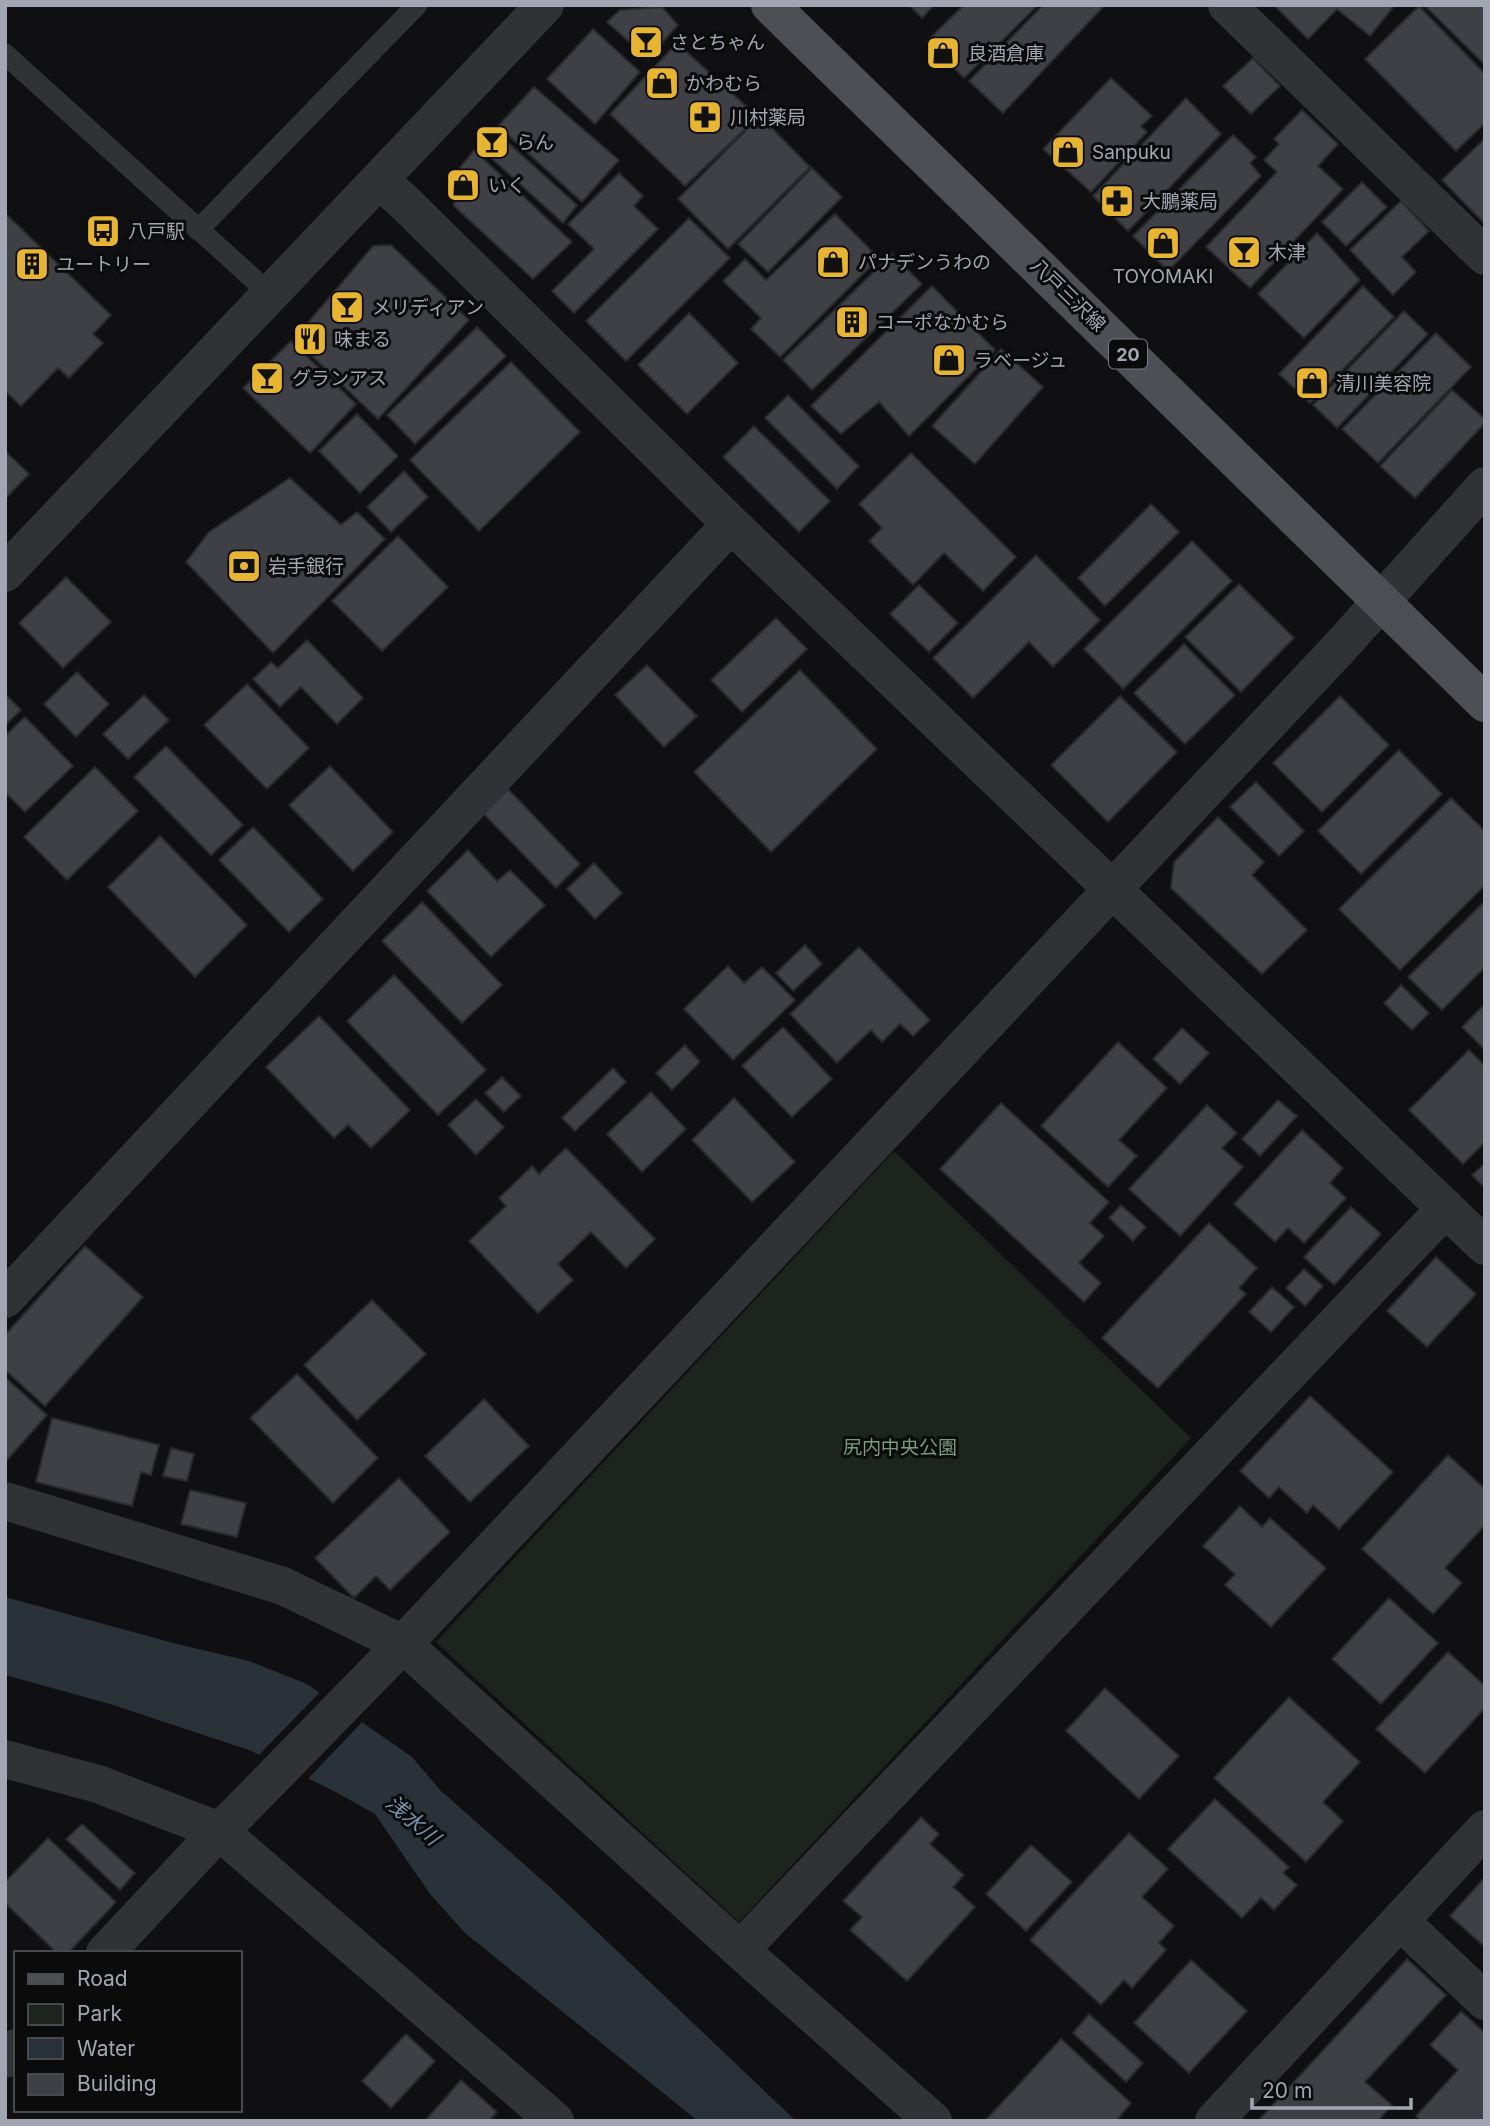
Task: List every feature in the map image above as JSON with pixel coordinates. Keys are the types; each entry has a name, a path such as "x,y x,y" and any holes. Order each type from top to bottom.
{"main road":[{"name":"八戸三沢線","path":"770,5 1485,703"}],"street":[{"path":"5,573 545,5"},
{"path":"1227,5 1485,256"},
{"path":"380,181 731,524 1485,1246"},
{"path":"107,1951 229,1821 404,1644 1113,889 1485,486"},
{"path":"5,1299 731,524"},
{"path":"740,1950 1446,1208"},
{"path":"5,1502 283,1586 404,1644 740,1950 933,2121"},
{"path":"5,1759 229,1821 555,2121"},
{"path":"1213,2121 1485,1829"},
{"path":"1400,1921 1485,2001"}],"lane":[{"path":"198,230 417,5"},
{"path":"5,54 269,293"}],"green space":[{"name":"尻内中央公園","path":"894,1151 1191,1438 739,1922 436,1642"}],"water":[{"name":"浅水川","path":"5,1597 249,1661 307,1684 412,1757 440,1790 552,1889 796,2121 698,2121 465,1933 430,1894 375,1814 249,1750 110,1704 5,1675"}],"pier":[{"path":"322,1690 364,1720 306,1781 257,1757"}],"building":[{"path":"909,5 934,5 922,18"},
{"path":"964,5 1038,5 964,78 927,41"},
{"path":"1043,5 1105,5 1003,113 969,81"},
{"path":"1395,5 1370,36 1337,9 1308,39 1275,6"},
{"path":"1424,5 1485,5 1485,65"},
{"path":"1419,6 1485,74 1485,123 1456,151 1365,59"},
{"name":"さとちゃん","path":"662,7 678,25 648,59 607,22 620,10"},
{"path":"593,29 640,72 595,124 547,79"},
{"path":"677,43 758,117 685,186 610,114"},
{"path":"1253,58 1280,86 1251,114 1223,86"},
{"path":"1111,78 1152,116 1141,126 1147,132 1091,192 1043,149"},
{"path":"534,87 619,160 582,202 498,126"},
{"path":"1186,98 1221,134 1128,231 1093,196"},
{"path":"1302,110 1338,144 1318,166 1343,189 1250,288 1206,247 1277,172 1264,160 1279,144 1274,139"},
{"path":"760,116 810,167 728,249 678,199"},
{"path":"494,130 577,205 563,223 479,147"},
{"path":"1233,135 1256,157 1250,163 1261,176 1168,271 1133,236"},
{"path":"1485,138 1485,224 1442,180"},
{"path":"474,150 572,242 533,279 454,206 455,174"},
{"path":"812,168 842,197 768,272 738,244"},
{"path":"619,173 643,196 634,206 658,229 574,313 552,291 594,249 568,224"},
{"path":"1362,182 1387,207 1346,246 1322,222"},
{"path":"1401,201 1429,231 1402,257 1416,272 1393,295 1350,250"},
{"name":"ユートリー","path":"5,213 111,315 93,334 103,343 69,378 58,368 21,406 5,391"},
{"path":"835,214 879,258 780,357 751,329 761,318 723,281 745,259 766,280"},
{"path":"689,218 730,258 626,361 586,321"},
{"path":"1317,233 1360,280 1304,338 1258,294"},
{"path":"391,245 469,320 378,419 294,339 373,246"},
{"name":"コーポなかむら","path":"892,254 922,284 812,390 783,360"},
{"path":"932,286 995,350 909,436 879,402 841,434 811,406"},
{"path":"1363,286 1394,317 1310,403 1279,374"},
{"path":"1404,311 1428,334 1337,428 1313,405"},
{"path":"689,313 738,363 687,414 638,365"},
{"path":"477,327 506,356 415,444 387,415"},
{"path":"1436,333 1471,367 1378,463 1342,429"},
{"path":"291,341 356,404 310,453 243,388"},
{"path":"1001,349 1043,387 975,464 932,426"},
{"path":"511,362 580,432 479,531 410,460"},
{"path":"1452,390 1485,419 1485,423 1415,498 1380,466"},
{"path":"788,395 859,466 837,489 765,418"},
{"path":"357,414 398,456 360,493 319,451"},
{"path":"754,426 830,501 799,532 723,457"},
{"path":"5,451 29,474 5,499"},
{"path":"911,453 1016,557 983,591 944,553 913,585 869,541 882,528 859,504"},
{"path":"404,471 428,497 391,532 367,507"},
{"path":"290,478 341,525 357,512 385,539 273,653 186,562 209,532"},
{"path":"1151,504 1179,532 1105,606 1078,578"},
{"path":"398,536 448,587 382,651 332,601"},
{"path":"1192,541 1232,581 1123,689 1084,649"},
{"path":"1036,555 1100,620 1053,667 1029,642 973,698 933,658"},
{"path":"66,577 111,622 63,668 19,623"},
{"path":"1239,584 1294,638 1241,692 1185,637"},
{"path":"919,585 958,623 929,652 890,614"},
{"path":"776,618 807,649 742,712 711,680"},
{"path":"307,640 363,698 337,724 301,687 280,707 253,679 271,662 278,668"},
{"path":"1184,644 1235,695 1185,744 1134,693"},
{"path":"647,665 697,716 664,747 615,695"},
{"path":"800,670 877,749 771,852 694,772"},
{"path":"77,672 109,704 76,737 44,704"},
{"path":"247,684 309,748 267,789 204,725"},
{"path":"5,694 21,710 5,725"},
{"path":"144,695 169,720 128,759 103,734"},
{"path":"1120,696 1177,752 1108,822 1051,765"},
{"path":"1340,696 1389,745 1322,812 1273,763"},
{"path":"25,717 73,766 25,812 5,792 5,736"},
{"path":"166,746 243,825 211,855 134,777"},
{"path":"1399,750 1442,794 1361,874 1318,831"},
{"path":"330,766 393,832 353,871 289,805"},
{"path":"95,767 138,811 67,880 24,837"},
{"path":"1256,782 1304,831 1279,856 1230,807"},
{"path":"508,789 580,864 556,888 483,813"},
{"path":"1451,798 1485,831 1485,885 1400,970 1339,909"},
{"path":"1218,817 1264,862 1252,875 1307,930 1262,974 1171,888 1174,862"},
{"path":"253,827 323,899 289,932 219,860"},
{"path":"160,836 247,925 195,977 108,887"},
{"path":"468,850 497,881 510,870 545,905 491,957 427,891"},
{"path":"594,863 622,893 595,919 567,889"},
{"path":"1485,901 1485,967 1442,1010 1408,977"},
{"path":"422,902 502,985 462,1023 382,941"},
{"path":"805,945 822,964 793,991 776,973"},
{"path":"859,947 930,1020 913,1036 900,1024 882,1042 871,1030 837,1063 790,1014"},
{"path":"728,966 744,983 762,967 795,1000 733,1060 684,1009"},
{"path":"394,975 486,1070 438,1115 347,1021"},
{"path":"1401,985 1429,1013 1412,1030 1384,1003"},
{"path":"1485,1004 1485,1050 1462,1027"},
{"path":"319,1016 410,1110 371,1148 348,1125 334,1138 266,1067"},
{"path":"783,1027 832,1079 792,1117 742,1066"},
{"path":"1182,1028 1209,1053 1180,1084 1153,1059"},
{"path":"1118,1042 1167,1088 1119,1140 1137,1156 1108,1187 1041,1126"},
{"path":"685,1045 700,1062 672,1090 656,1073"},
{"path":"1469,1050 1485,1066 1485,1142 1463,1164 1409,1110"},
{"path":"613,1068 626,1082 575,1131 562,1118"},
{"path":"502,1077 521,1096 504,1112 485,1093"},
{"path":"651,1092 686,1129 642,1172 607,1134"},
{"path":"734,1098 795,1162 752,1202 692,1140"},
{"path":"476,1099 504,1127 476,1155 448,1125"},
{"path":"1278,1100 1297,1116 1260,1156 1242,1139"},
{"path":"1001,1103 1109,1202 1090,1223 1104,1236 1079,1263 1101,1283 1084,1302 940,1169"},
{"path":"1207,1105 1237,1133 1222,1148 1243,1167 1180,1236 1129,1189"},
{"path":"1302,1130 1343,1168 1330,1183 1346,1198 1304,1243 1288,1228 1275,1242 1234,1204"},
{"path":"566,1148 655,1239 626,1268 591,1232 558,1264 573,1280 538,1313 469,1241 506,1206 499,1198 532,1166 539,1174"},
{"path":"1485,1163 1485,1188 1472,1175"},
{"path":"1121,1205 1146,1227 1133,1241 1109,1218"},
{"path":"1351,1207 1381,1234 1334,1285 1304,1257"},
{"path":"1209,1223 1257,1268 1239,1288 1246,1294 1158,1388 1102,1338"},
{"path":"85,1246 143,1297 45,1406 5,1370 5,1335"},
{"path":"1436,1257 1476,1294 1427,1347 1387,1311"},
{"path":"1304,1269 1323,1286 1305,1306 1286,1288"},
{"path":"1272,1287 1294,1307 1271,1332 1249,1312"},
{"path":"372,1300 426,1354 357,1420 304,1365"},
{"path":"297,1374 378,1458 333,1503 250,1418"},
{"path":"5,1377 47,1415 7,1460 5,1459"},
{"path":"1310,1396 1393,1472 1339,1529 1313,1505 1307,1513 1279,1487 1269,1498 1240,1471"},
{"path":"484,1399 529,1446 470,1502 425,1456"},
{"path":"52,1418 159,1445 151,1475 141,1472 132,1506 36,1482"},
{"path":"171,1448 194,1454 187,1481 163,1476"},
{"path":"1448,1455 1485,1489 1485,1525 1445,1568 1462,1583 1433,1614 1362,1549"},
{"path":"399,1478 450,1532 390,1590 376,1576 354,1598 315,1558"},
{"path":"190,1490 246,1503 237,1537 181,1524"},
{"path":"1240,1506 1262,1527 1270,1518 1326,1568 1271,1627 1225,1585 1235,1574 1203,1546"},
{"path":"1389,1598 1438,1643 1381,1704 1332,1659"},
{"path":"1448,1652 1485,1686 1485,1708 1425,1773 1376,1729"},
{"path":"1105,1688 1179,1756 1139,1799 1066,1731"},
{"path":"1289,1697 1360,1762 1323,1802 1343,1821 1306,1862 1214,1778"},
{"path":"1215,1799 1289,1867 1283,1873 1297,1885 1274,1910 1261,1898 1242,1918 1168,1849"},
{"path":"921,1817 939,1834 930,1844 964,1875 953,1887 975,1907 907,1981 850,1930 862,1917 843,1901"},
{"path":"82,1824 135,1873 120,1890 66,1839"},
{"path":"1129,1833 1168,1869 1142,1897 1174,1926 1159,1943 1166,1950 1132,1988 1124,1980 1101,2005 1030,1940"},
{"path":"48,1838 116,1902 70,1951 55,1951 5,1903 5,1882"},
{"path":"1031,1845 1072,1882 1026,1931 986,1894"},
{"path":"1485,1877 1485,1947 1450,1916"},
{"path":"1407,1959 1446,1995 1365,2082 1392,2105 1378,2121 1258,2121"},
{"path":"1191,1960 1247,2011 1189,2073 1134,2023"},
{"path":"1461,2011 1485,2033 1485,2116 1481,2121 1422,2121 1416,2116 1458,2070 1430,2045"},
{"path":"1089,2014 1143,2063 1126,2082 1073,2033"},
{"path":"406,2034 435,2061 391,2108 362,2081"},
{"path":"1061,2039 1131,2103 1116,2121 985,2121"},
{"path":"461,2080 497,2112 489,2121 425,2121"}],"place":[{"name":"さとちゃん","path":"646,42"},
{"name":"良酒倉庫","path":"943,53"},
{"name":"かわむら","path":"662,83"},
{"name":"川村薬局","path":"705,117"},
{"name":"らん","path":"492,142"},
{"name":"Sanpuku","path":"1068,152"},
{"name":"いく","path":"463,185"},
{"name":"大鵬薬局","path":"1117,201"},
{"name":"八戸駅","path":"103,231"},
{"name":"TOYOMAKI","path":"1163,243"},
{"name":"木津","path":"1244,252"},
{"name":"パナデンうわの","path":"833,262"},
{"name":"ユートリー","path":"32,264"},
{"name":"メリディアン","path":"347,307"},
{"name":"コーポなかむら","path":"852,322"},
{"name":"味まる","path":"310,339"},
{"name":"ラベージュ","path":"949,360"},
{"name":"グランアス","path":"267,378"},
{"name":"清川美容院","path":"1312,383"},
{"name":"岩手銀行","path":"244,566"}]}
